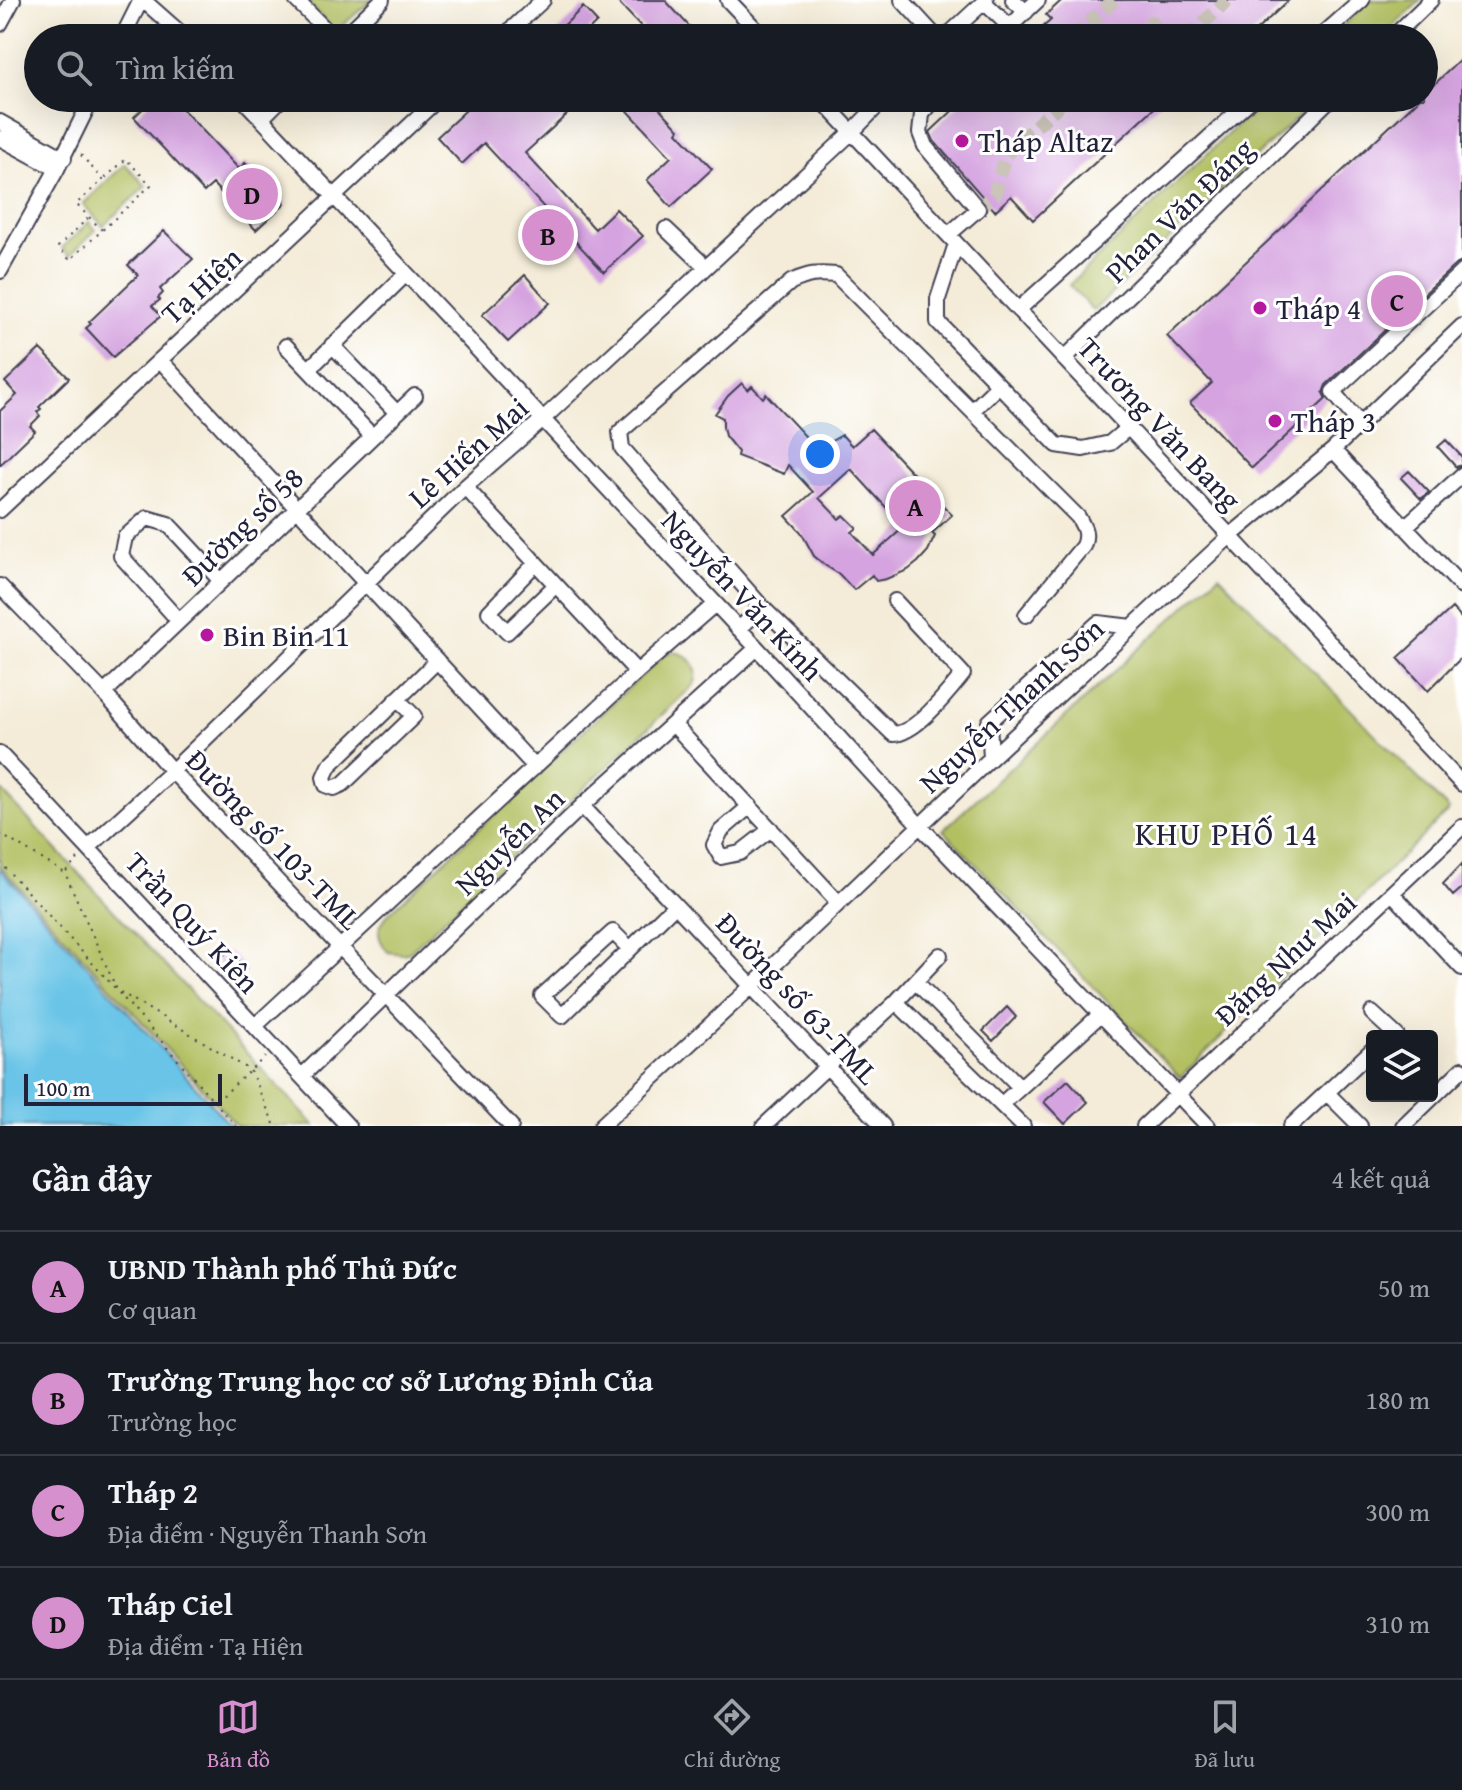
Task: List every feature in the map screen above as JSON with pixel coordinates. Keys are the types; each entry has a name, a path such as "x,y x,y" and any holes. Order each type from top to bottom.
{"street":[{"path":"0,24 13,0"},
{"path":"129,24 142,0 170,24"},
{"path":"296,0 320,24"},
{"path":"357,24 382,0"},
{"path":"517,24 543,0"},
{"path":"728,0 747,24"},
{"path":"902,0 924,24"},
{"path":"1013,0 1026,12"},
{"path":"1013,24 1038,0"},
{"path":"1335,24 1362,0"},
{"path":"1406,24 1431,0"},
{"path":"960,24 985,1 1007,24"},
{"path":"0,271 85,112"},
{"name":"Nguyễn Văn Kỉnh","path":"256,112 920,826 1208,1126"},
{"path":"262,118 268,112"},
{"name":"Tạ Hiện","path":"0,510 424,112"},
{"name":"Trương Văn Bang","path":"833,112 1462,784"},
{"name":"Lê Hiến Mai","path":"88,848 172,771 465,487 543,419 871,112"},
{"path":"924,112 921,137 931,155 978,209 952,239 938,299 938,322 1057,445 1083,449 1110,443 1128,428"},
{"name":"Phan Văn Đáng","path":"1018,310 1237,112"},
{"name":"Phan Văn Đáng","path":"1064,359 1317,112"},
{"path":"0,122 60,163"},
{"path":"0,138 60,163"},
{"path":"666,229 706,267"},
{"path":"1360,424 1333,392 1462,272"},
{"path":"309,369 406,274"},
{"path":"895,601 963,674 936,708 900,734 893,734 762,607 622,448 620,432 791,282 807,274 836,275 1078,517 1085,530 1083,546 1026,615"},
{"name":"Nguyễn Thanh Sơn","path":"601,1126 991,758 1230,536 1333,450 1462,326"},
{"path":"332,345 397,413"},
{"path":"286,346 372,436"},
{"path":"160,360 535,767"},
{"path":"972,411 999,385"},
{"name":"Đường số 58","path":"104,693 415,396"},
{"path":"1333,450 1462,587"},
{"path":"1405,527 1462,475"},
{"path":"465,487 637,672"},
{"path":"179,621 121,556 125,537 147,518 168,524 221,581"},
{"path":"536,563 489,612 507,632 556,585"},
{"name":"Đường số 103-TML","path":"0,586 511,1126"},
{"name":"Nguyễn An","path":"255,1026 637,672 715,604"},
{"path":"739,629 762,607"},
{"path":"991,758 989,722 1098,623 1132,627"},
{"name":"Nguyễn An","path":"302,1076 582,806 757,648"},
{"path":"397,699 414,716 343,784 334,788 326,785 324,777 329,766 397,699 437,661"},
{"path":"674,725 839,903"},
{"name":"Trần Quý Kiên","path":"0,754 348,1126"},
{"name":"Đường số 63-TML","path":"582,806 883,1126"},
{"path":"750,806 721,831 714,845 721,857 740,853 771,829"},
{"name":"Đặng Như Mai","path":"1144,1126 1462,827"},
{"path":"1392,893 1462,968"},
{"name":"Đường số 63-TML","path":"630,949 613,932 542,996 562,1016 675,905"},
{"path":"764,1126 896,1002 940,955"},
{"path":"916,982 1020,1087"},
{"path":"896,1002 1023,1126"},
{"path":"1372,1013 1388,1030"},
{"path":"1002,1104 1101,1014"},
{"path":"1291,1126 1366,1056"},
{"path":"1438,1081 1462,1069"},
{"path":"1327,1093 1360,1126"},
{"path":"1403,1126 1422,1102"}],"path":[{"path":"70,142 103,180"},
{"path":"88,218 58,247 70,260 151,185 126,159 76,204 102,230"},
{"path":"0,834 65,873 117,990 250,1070 275,1126"},
{"path":"65,873 88,848"},
{"path":"0,862 236,1126"},
{"path":"216,1102 275,1048"}],"green space":[{"path":"306,0 372,0 344,24 328,24"},
{"path":"1370,0 1421,0 1396,24 1345,24"},
{"path":"1251,112 1303,112 1093,311 1069,285"},
{"path":"125,164 146,186 103,226 83,204"},
{"path":"89,222 96,230 69,256 62,248"},
{"path":"1219,575 1449,810 1180,1078 943,830"},
{"path":"673,652 693,663 696,673 694,685 409,952 388,952 379,932 390,912 665,654"},
{"path":"0,789 315,1126 237,1126 0,866"}],"water":[{"path":"0,869 231,1126 0,1126"}],"building":[{"path":"616,0 665,0 687,24 639,24"},
{"path":"1062,0 1289,0 1263,24 1047,24 1051,20 1046,15"},
{"path":"583,7 597,22 595,24 565,24"},
{"path":"1462,58 1462,262 1455,265 1326,385 1323,393 1326,399 1252,468 1190,403 1212,383 1167,336 1405,112 1438,112 1438,81"},
{"path":"139,112 185,112 239,169 245,163 254,172 256,170 283,196 285,203 256,230 213,184 204,192 134,117"},
{"path":"464,112 570,112 525,153 595,229 616,209 643,236 604,272 484,143 462,164 437,137"},
{"path":"629,112 663,112 679,129 677,132 712,169 671,207 647,180 671,157"},
{"path":"951,112 1150,112 1033,220 1011,196 995,211 934,141 930,132"},
{"path":"164,231 193,259 160,289 163,293 158,298 160,300 152,306 161,316 113,357 86,328 138,275 128,265"},
{"path":"525,275 550,303 508,342 482,315"},
{"path":"40,349 69,378 39,407 41,409 37,412 40,416 30,426 35,431 0,465 0,411 17,395 5,382"},
{"path":"742,383 748,390 752,386 763,398 766,394 817,449 842,435 852,446 871,429 952,515 932,533 935,536 928,551 908,570 876,581 872,575 854,590 839,574 814,556 801,532 786,516 813,492 788,465 784,474 737,456 738,452 725,436 723,418 715,414","holes":["851,469 904,527 873,555 852,532 857,528 844,515 839,519 819,498"]},
{"path":"1446,440 1462,457 1462,465 1456,467 1438,447"},
{"path":"1409,471 1429,492 1421,499 1401,478"},
{"path":"1452,608 1462,619 1462,657 1428,691 1398,658"},
{"path":"1462,864 1462,888 1453,896 1443,884"},
{"path":"229,951 246,968 233,980 216,961"},
{"path":"1007,1007 1016,1017 993,1041 983,1031"},
{"path":"1068,1080 1088,1102 1065,1124 1044,1102"}],"tunnel":[{"path":"1088,24 1114,0"},
{"path":"1202,24 1227,0"},
{"path":"1149,24 1153,24"},
{"path":"978,209 995,194 1006,154 1051,112"}],"place":[{"name":"Tháp Altaz","path":"962,141"},
{"name":"Tháp Ciel","path":"252,194"},
{"name":"Trường Trung học cơ sở Lương Định Của","path":"548,235"},
{"name":"Tháp 2","path":"1397,301"},
{"name":"Tháp 4","path":"1260,308"},
{"name":"Tháp 3","path":"1275,421"},
{"name":"UBND Thành phố Thủ Đức","path":"915,506"},
{"name":"Bin Bin 11","path":"207,635"}],"district":[{"name":"KHU PHỐ 14","path":"1227,833"}]}
